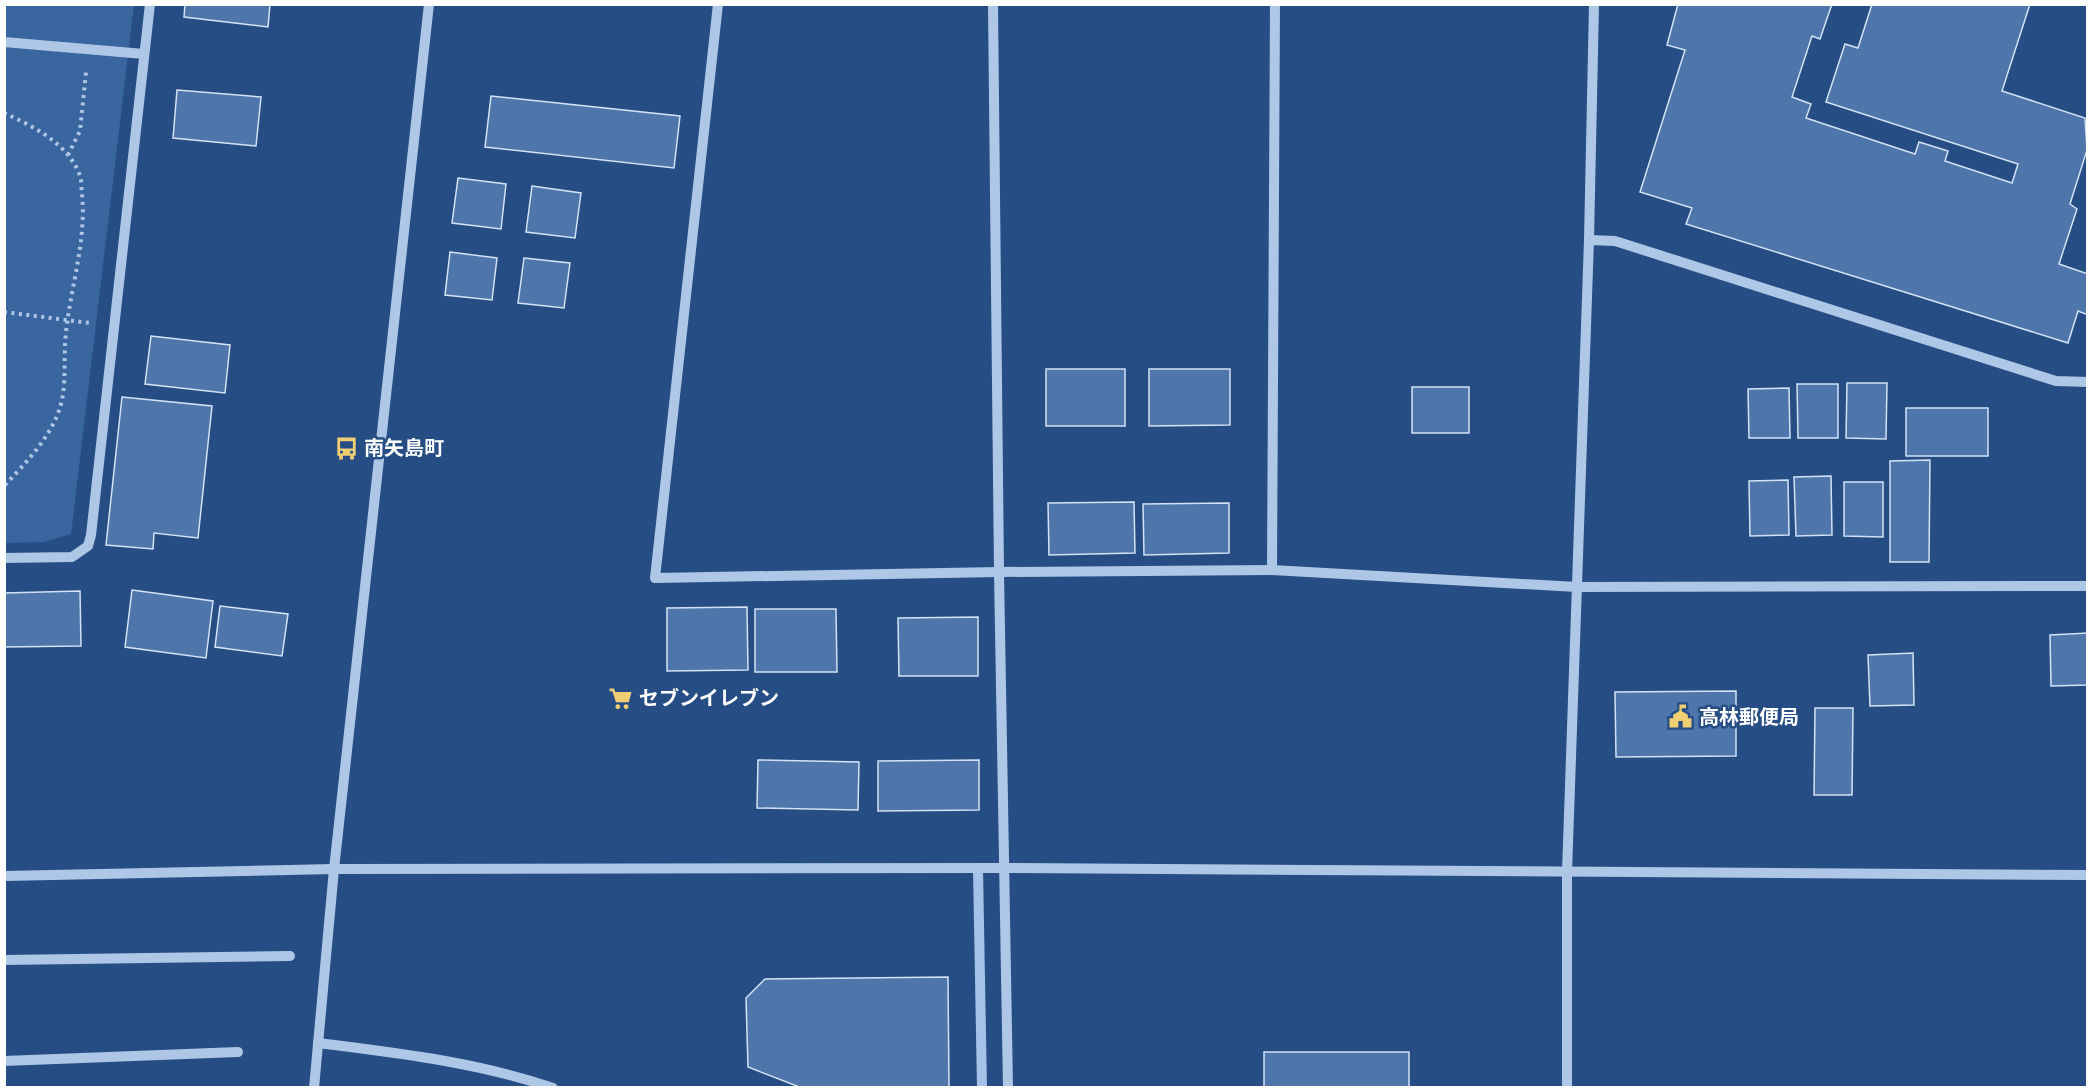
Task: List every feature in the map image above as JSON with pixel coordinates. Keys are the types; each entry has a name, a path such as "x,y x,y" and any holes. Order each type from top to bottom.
{"street":[{"path":"4,558 72,557 88,546 91,535 150,4"},
{"path":"314,1088 334,869 429,4"},
{"path":"718,4 655,578 1272,570 1577,587 2088,586"},
{"path":"993,4 999,572 1008,1088"},
{"path":"1272,570 1275,4"},
{"path":"1567,1088 1568,872 1589,240 1594,4"},
{"path":"4,42 144,54"},
{"path":"1589,240 1615,241 2056,381 2088,382"},
{"path":"4,876 334,869 1005,868 2088,875"},
{"path":"4,960 290,956"},
{"path":"318,1043 440,1059 553,1088"},
{"path":"4,1061 238,1052"}],"path":[{"path":"68,155 80,130 88,50"},
{"path":"4,113 36,127 68,155 80,177 84,218 69,320 61,405 46,436 28,461 4,486"},
{"path":"5,312 69,320"}],"shaded area":[{"path":"4,5 134,5 71,534 44,542 5,543"}],"building":[{"path":"185,4 270,4 268,27 184,17"},
{"path":"1678,4 1832,4 1820,39 1812,36 1792,97 1811,104 1806,118 1915,154 1919,142 1948,151 1945,161 2012,183 2018,164 1826,102 1845,44 1858,48 1872,4 2030,4 2002,91 2085,118 2087,150 2070,204 2077,209 2059,264 2088,274 2088,315 2078,311 2068,343 1686,224 1692,208 1640,192 1685,50 1667,45"},
{"path":"177,90 261,97 256,146 173,138"},
{"path":"491,96 680,116 674,168 485,147"},
{"path":"458,178 506,184 501,229 452,223"},
{"path":"532,186 581,193 575,238 526,232"},
{"path":"450,252 497,258 492,300 445,295"},
{"path":"524,258 570,263 564,308 518,303"},
{"path":"151,336 230,345 225,393 145,384"},
{"path":"1046,369 1125,369 1125,426 1046,426"},
{"path":"1149,369 1230,369 1230,425 1149,426"},
{"path":"1847,383 1887,383 1886,439 1846,438"},
{"path":"1797,384 1838,384 1838,438 1798,438"},
{"path":"1412,387 1469,387 1469,433 1412,433"},
{"path":"1789,388 1790,438 1749,438 1748,389"},
{"path":"122,397 212,406 198,538 154,533 153,549 106,545"},
{"path":"1906,408 1988,408 1988,456 1906,456"},
{"path":"1930,460 1929,562 1890,562 1890,461"},
{"path":"1831,476 1832,535 1796,536 1794,477"},
{"path":"1788,480 1789,535 1750,536 1749,481"},
{"path":"1844,482 1883,482 1883,537 1844,536"},
{"path":"1134,502 1135,553 1049,555 1048,503"},
{"path":"1229,503 1229,553 1144,555 1143,504"},
{"path":"132,590 213,601 206,658 125,647"},
{"path":"80,591 81,646 4,647 4,593"},
{"path":"220,606 288,614 282,656 215,647"},
{"path":"747,607 748,670 667,671 667,608"},
{"path":"755,609 836,609 837,672 755,672"},
{"path":"978,617 978,676 899,676 898,618"},
{"path":"2088,633 2088,685 2051,686 2050,635"},
{"path":"1913,653 1914,705 1870,706 1868,655"},
{"path":"1736,691 1736,756 1616,757 1615,692"},
{"path":"1815,708 1853,708 1852,795 1814,795"},
{"path":"758,760 859,762 858,810 757,808"},
{"path":"979,760 979,810 878,811 878,761"},
{"path":"948,977 949,1088 802,1088 748,1067 746,998 765,979"},
{"path":"1264,1052 1409,1052 1409,1088 1264,1088"}],"waterway":[{"path":"978,869 982,1088"}],"place":[{"name":"南矢島町","path":"346,448"},
{"name":"セブンイレブン","path":"621,698"},
{"name":"高林郵便局","path":"1681,717"}]}
